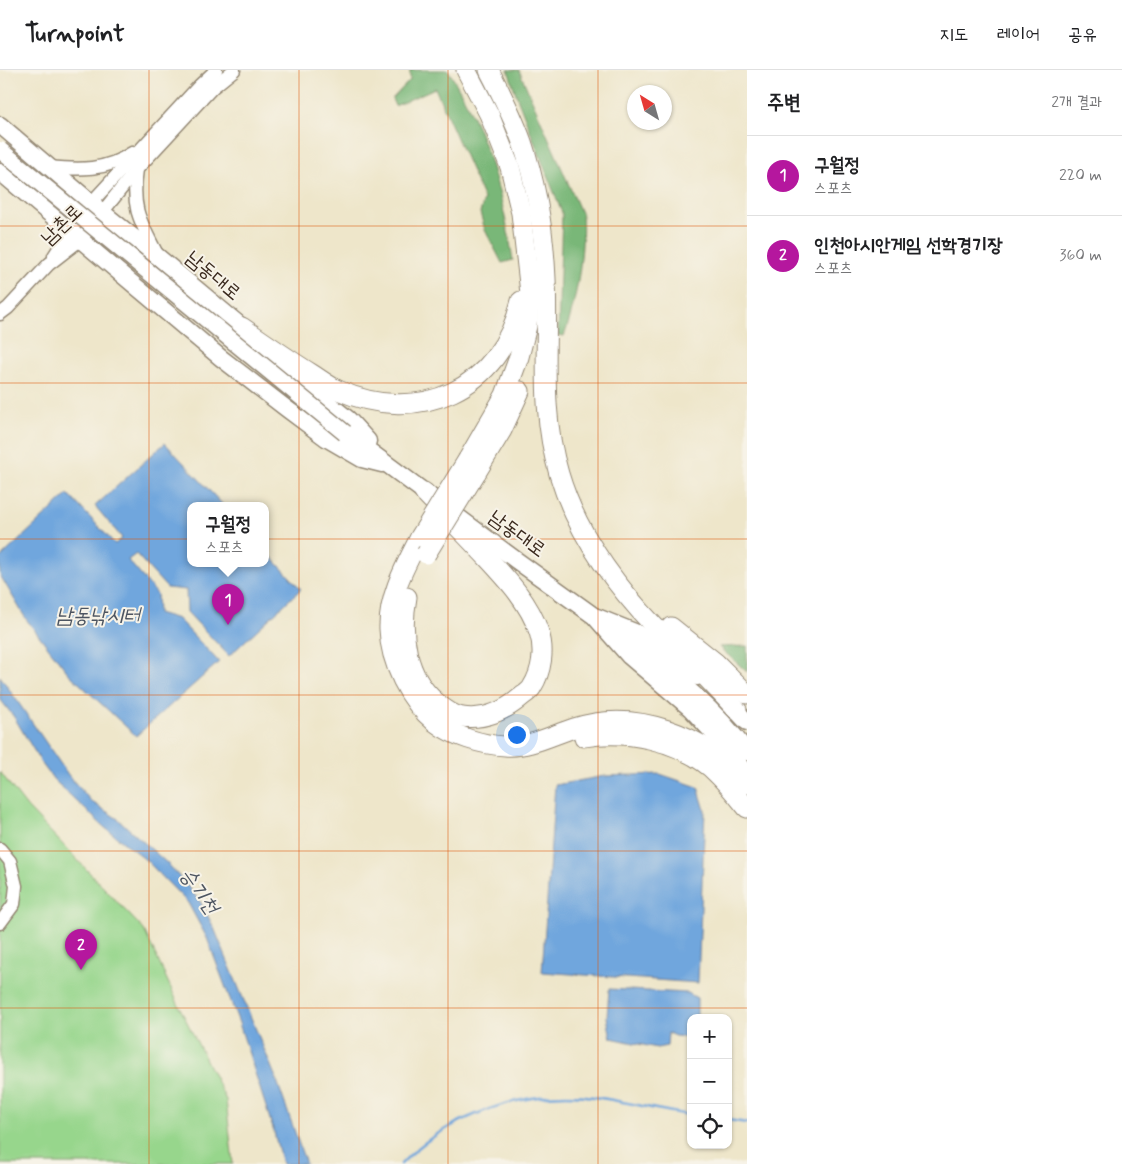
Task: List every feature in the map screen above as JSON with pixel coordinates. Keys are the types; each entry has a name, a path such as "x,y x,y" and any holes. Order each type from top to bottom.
{"highway":[{"path":"466,70 489,114 510,167 521,213 530,293 527,326 519,357 505,395 472,466 423,546 402,572 394,600 389,629 394,656 402,681 416,701 435,722 457,734 484,744 521,746 554,743 600,734 631,735 660,742 688,753 710,768 747,808"},
{"path":"489,70 522,142 530,169 543,234 546,280 546,396 550,436 560,476 583,530 604,565 656,628 673,643 742,716"},
{"path":"242,327 284,357 337,389 375,402 401,404 429,402 472,382 490,364 505,344 514,325 528,271"},
{"path":"472,466 502,430 520,390 532,355 546,280"},
{"path":"423,546 406,598 404,618 404,639 409,660 417,680 431,698 445,710 461,717 481,717 500,712 532,688 540,670 542,650 539,632 529,611 508,580 424,492"},
{"path":"583,530 622,578 666,622 716,662 747,694"},
{"path":"521,746 576,727 613,721 650,725 682,734 708,749 724,760 747,784"}],"main road":[{"name":"남동대로","path":"0,125 49,168 242,327 264,352 348,419 391,467"},
{"name":"남동대로","path":"0,150 346,433 594,616 629,656 690,709 728,749 747,775"},
{"name":"남동대로","path":"0,172 221,358 287,409 326,438 362,459 391,467"},
{"name":"남동대로","path":"594,616 638,632 681,664 742,716"},
{"path":"594,616 682,682 706,703 731,730 747,752"}],"street":[{"name":"남촌로","path":"0,314 8,308 75,236 150,140 216,70"},
{"name":"남촌로","path":"97,208 137,169 213,87 234,70"},
{"path":"49,168 79,170 98,168 121,161 150,140"},
{"path":"137,169 134,186 135,206 141,223 158,257"},
{"path":"0,849 10,862 16,886 14,904 0,923"}],"green space":[{"path":"410,70 448,70 461,92 482,138 490,162 509,235 513,260 502,263 485,230 480,213 484,199 435,88 395,106 392,99 410,80"},
{"path":"508,70 519,70 582,215 583,228 579,276 564,336 558,335 562,213"},
{"path":"747,646 747,672 719,647"},
{"path":"0,772 27,807 144,930 226,1100 233,1164 0,1164"}],"water":[{"name":"남동낚시터","path":"165,443 220,502 187,502 187,567 269,567 269,554 301,589 229,656 187,612 186,590 167,588 136,554 128,560 157,594 158,613 178,619 219,662 136,736 69,674 26,619 0,575 0,558 68,494 115,544 122,538 95,506"},
{"path":"0,676 69,776 92,802 118,819 169,865 201,903 214,928 276,1078 306,1164 282,1164 274,1132 239,1023 207,938 188,903 147,861 104,827 54,780 42,764 14,717 0,699"},
{"path":"660,774 698,787 705,810 698,983 542,972 555,785 605,776"},
{"path":"609,989 688,993 697,998 697,1014 687,1014 687,1037 675,1036 668,1033 667,1046 657,1048 611,1038 607,1017"}],"waterway":[{"path":"401,1164 435,1136 477,1114 499,1106 544,1096 597,1097 687,1114"},
{"path":"732,1121 747,1123"}],"place":[{"name":"구월정","path":"228,625"},
{"name":"인천아시안게임 선학경기장","path":"81,970"}],"water label":[{"name":"승기천","path":"199,891"}]}
